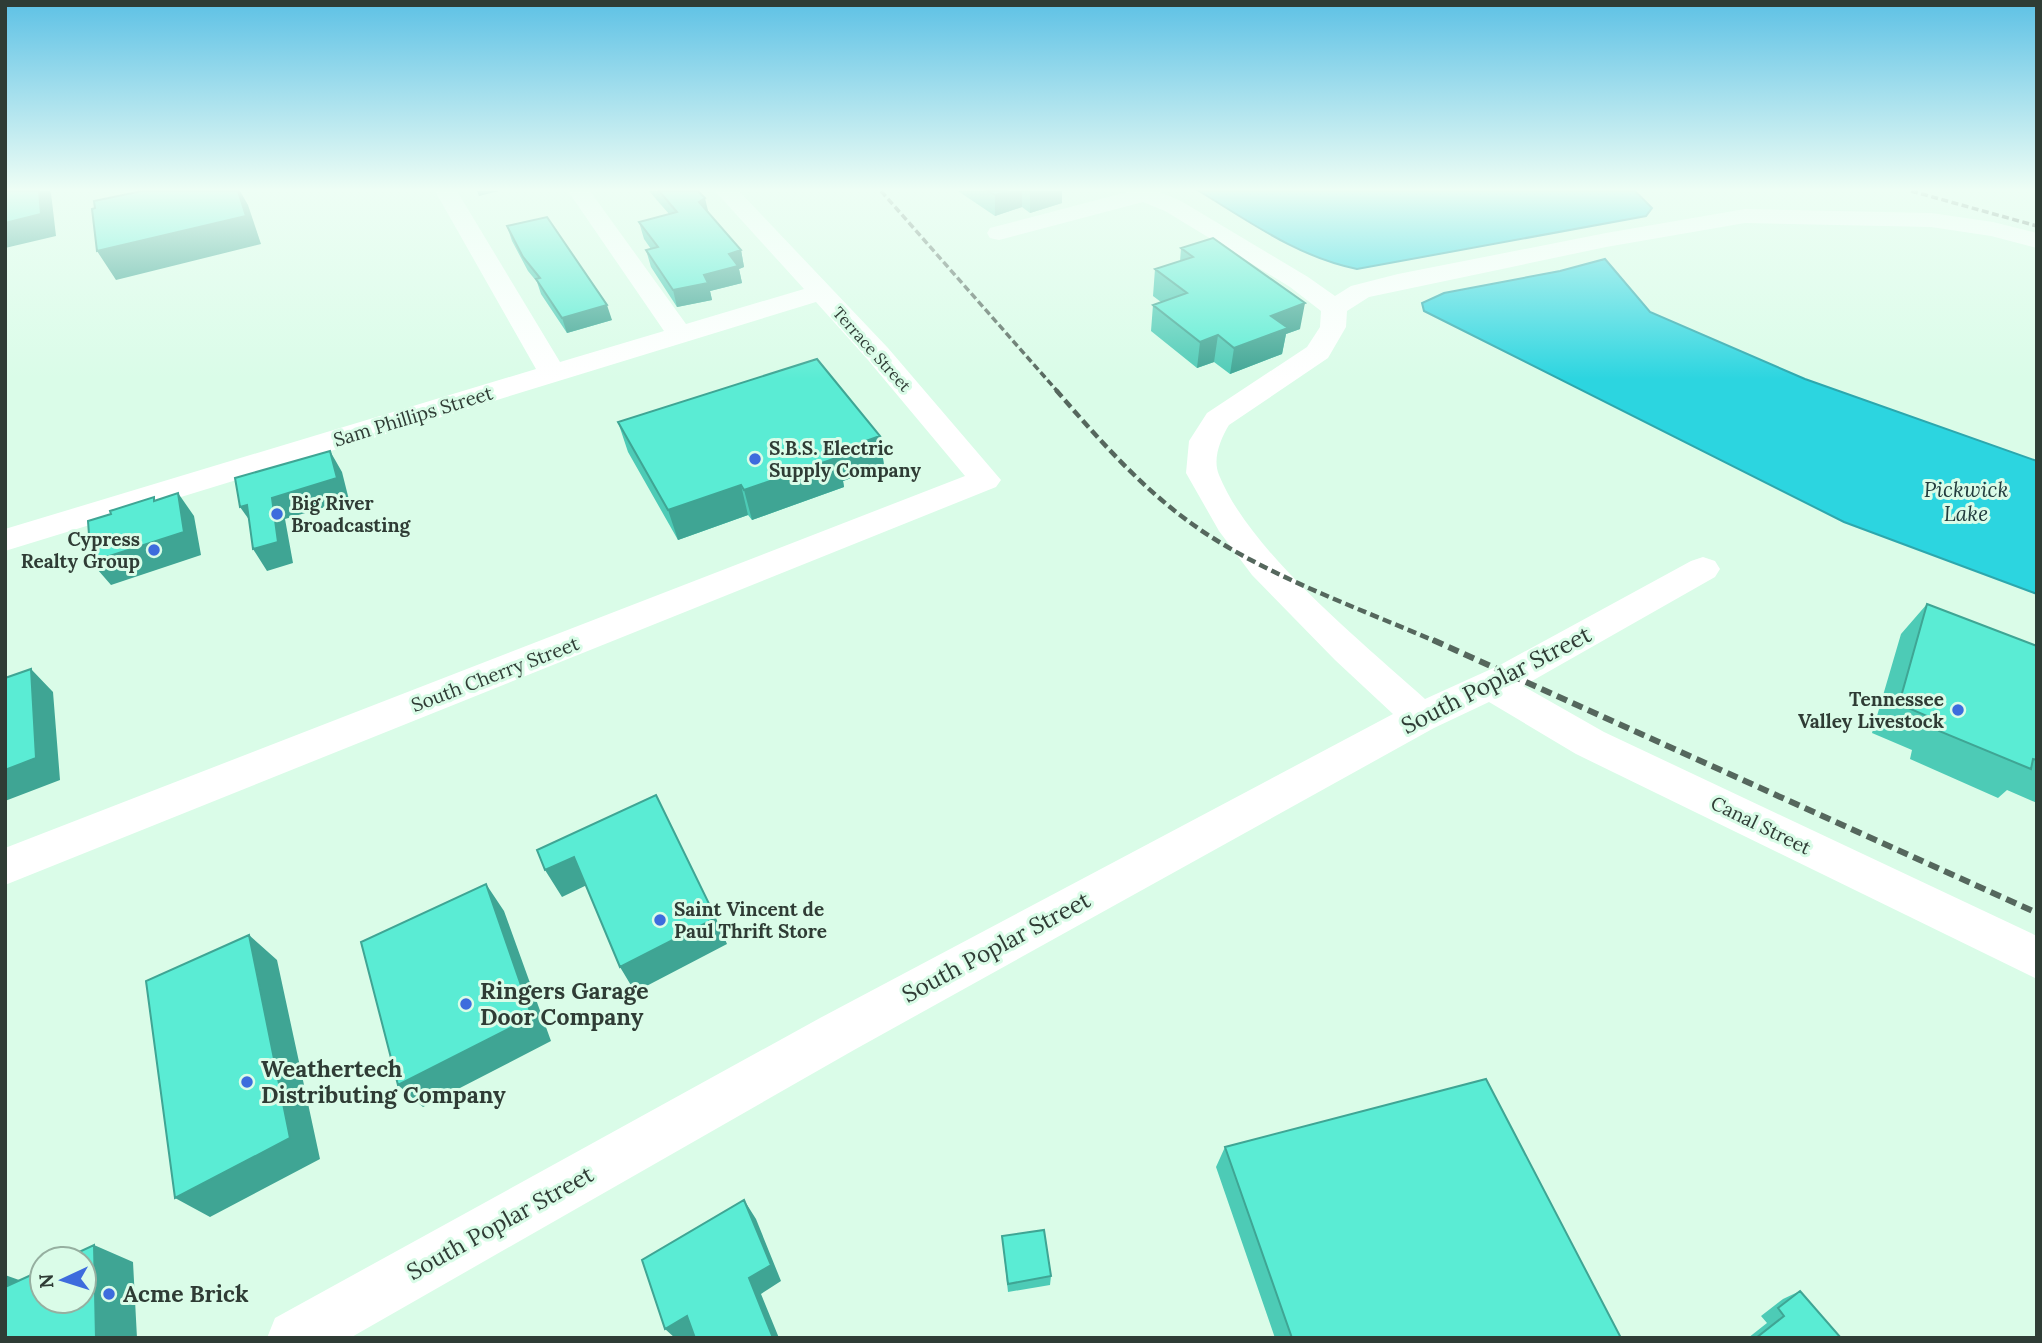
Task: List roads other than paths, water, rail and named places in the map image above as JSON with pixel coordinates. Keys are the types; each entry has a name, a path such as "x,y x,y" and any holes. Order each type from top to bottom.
{"street":[{"path":"483,254 553,374"},
{"path":"623,254 680,335"},
{"name":"Terrace Street","path":"785,254 878,354 985,480"},
{"path":"1252,254 1299,282 1334,308"},
{"path":"1334,308 1360,291 1538,254"},
{"name":"Sam Phillips Street","path":"5,540 821,292"},
{"path":"1334,308 1333,327 1318,352 1217,419 1204,441 1202,473 1230,523 1264,566 1421,717"},
{"name":"South Cherry Street","path":"5,867 985,480"},
{"name":"South Poplar Street","path":"295,1338 837,1034 1421,717 1513,675 1703,569"},
{"name":"Canal Street","path":"1489,684 1590,744 2037,958"}],"water":[{"path":"1310,254 1441,254 1357,269"},
{"name":"Pickwick Lake","path":"1605,259 1650,312 1805,379 2037,461 2037,594 1844,522 1424,311 1422,303 1444,293 1560,271"}],"railway":[{"path":"936,254 1058,392"},
{"path":"1056,390 1133,473 1166,504 1212,537 1306,587 1437,642"},
{"path":"1433,640 2037,913"}],"place":[{"name":"S.B.S. Electric Supply Company","path":"755,459"},
{"name":"Big River Broadcasting","path":"277,514"},
{"name":"Cypress Realty Group","path":"154,550"},
{"name":"Tennessee Valley Livestock","path":"1958,710"},
{"name":"Saint Vincent de Paul Thrift Store","path":"660,920"},
{"name":"Ringers Garage Door Company","path":"466,1004"},
{"name":"Weathertech Distributing Company","path":"247,1082"},
{"name":"Acme Brick","path":"109,1294"}]}
